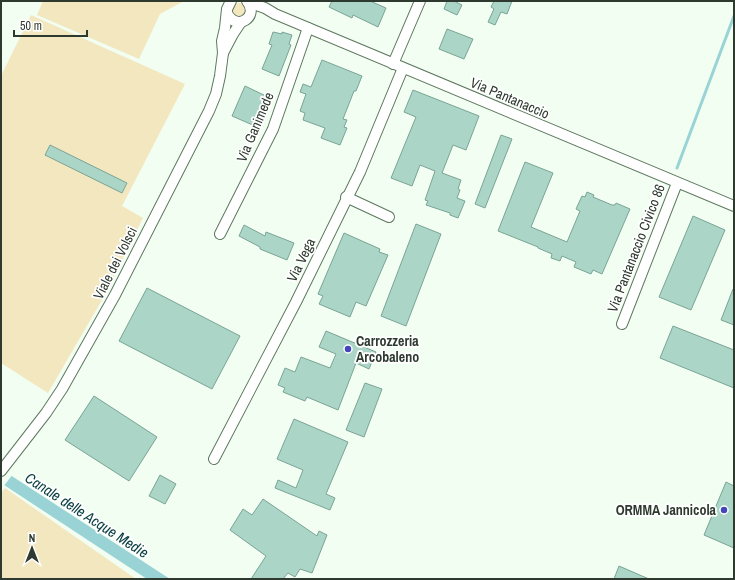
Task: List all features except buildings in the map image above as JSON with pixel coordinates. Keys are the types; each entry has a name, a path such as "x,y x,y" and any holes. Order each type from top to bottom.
{"street":[{"name":"Via Pantanaccio","path":"247,1 398,66 734,206"},
{"path":"227,5 231,19 234,21 245,20 251,9 247,1"},
{"name":"Via Vega","path":"214,459 296,302 360,172 420,1"},
{"name":"Viale dei Volsci","path":"1,471 57,397 115,295 209,111 218,86 223,53 222,41 227,5"},
{"name":"Via Pantanaccio","path":"245,20 264,14 275,14"},
{"name":"Viale dei Volsci","path":"223,53 233,34 245,20"},
{"name":"Via Ganimede","path":"220,234 273,129 308,28"},
{"name":"Via Pantanaccio Civico 86","path":"622,324 677,183"},
{"path":"346,198 389,217"}],"shaded area":[{"path":"43,1 184,1 160,14 139,59 37,15"},
{"path":"236,3 242,3 246,7 246,13 242,17 236,17 232,13 232,7"},
{"path":"31,15 185,84 122,206 143,218 106,293 48,393 1,363 1,76"},
{"path":"5,488 136,579 1,579 1,493"}],"water":[{"path":"1,469 170,579 147,579 1,483"}],"pier":[{"path":"1,467 13,474 3,487 1,486"}],"waterway":[{"path":"677,168 734,16"}],"place":[{"name":"Carrozzeria Arcobaleno","path":"348,349"},
{"name":"ORMMA Jannicola","path":"724,510"}],"water label":[{"name":"Canale delle Acque Medie","path":"87,515"}]}
